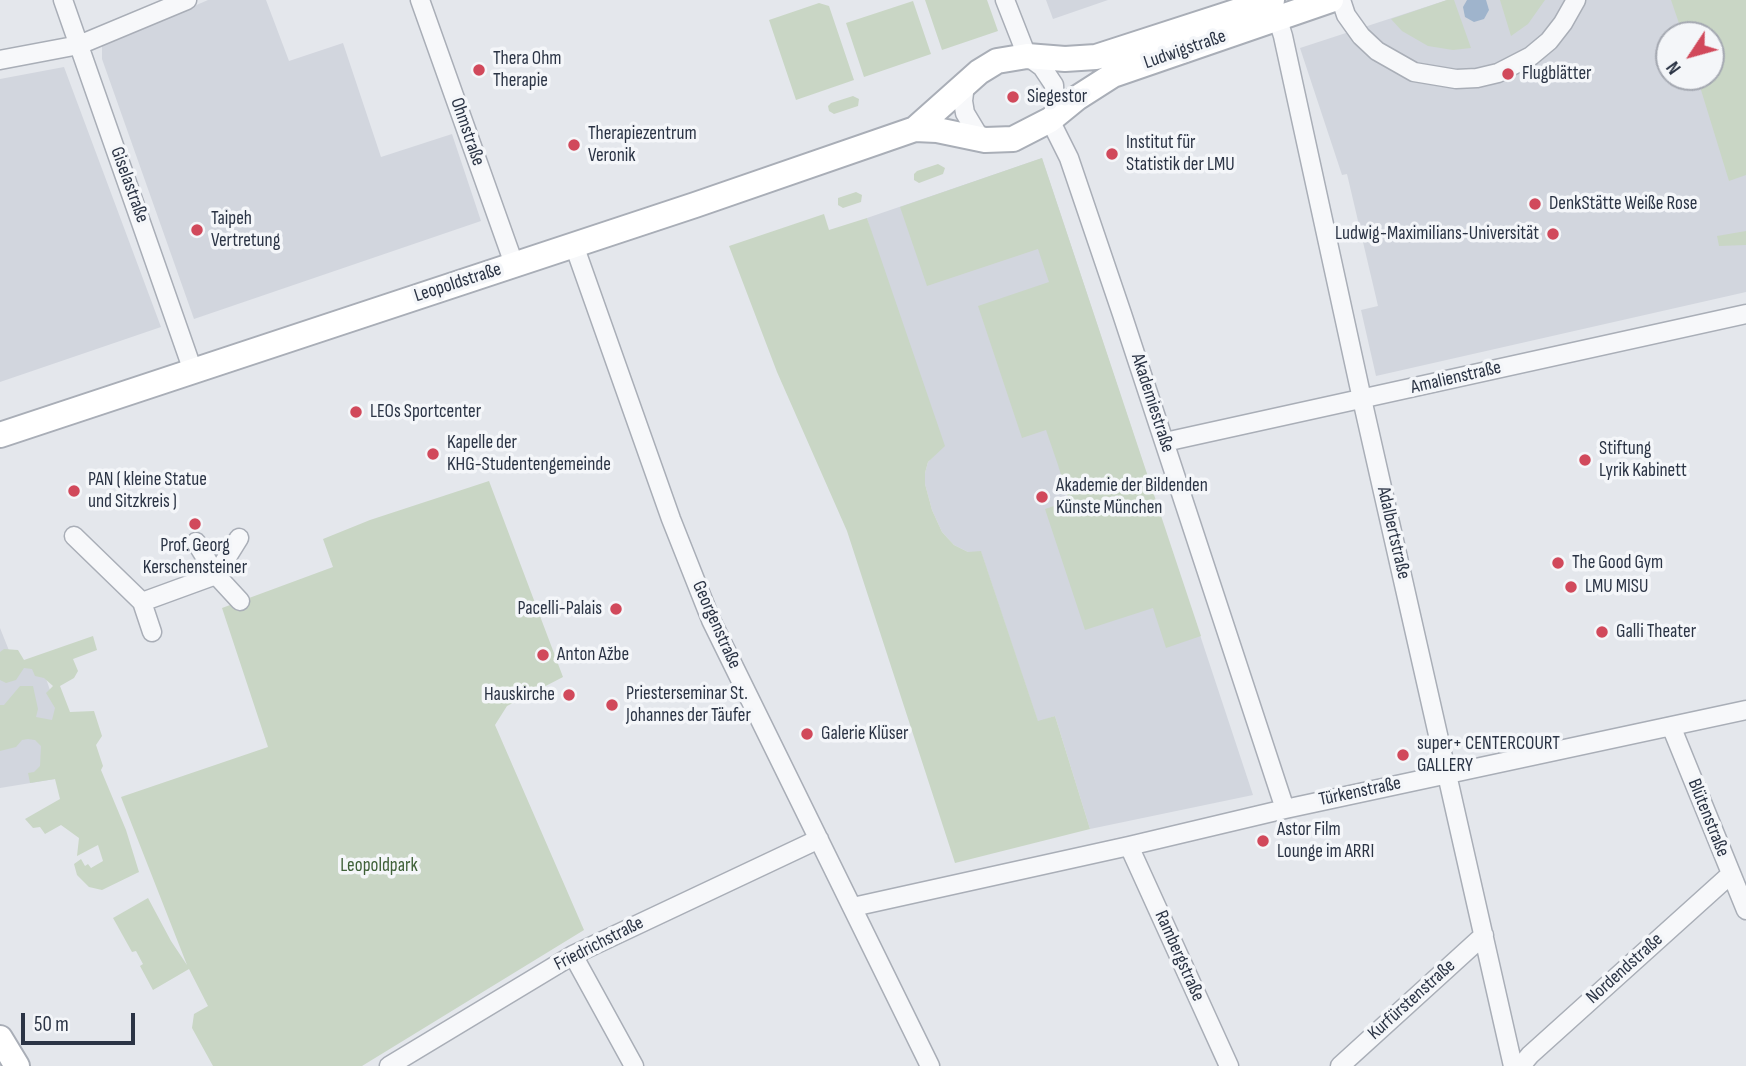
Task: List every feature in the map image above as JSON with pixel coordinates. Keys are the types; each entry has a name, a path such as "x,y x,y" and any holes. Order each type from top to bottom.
{"main road":[{"name":"Ludwigstraße","path":"1027,56 1065,59 1096,57 1274,6 1331,0"},
{"name":"Ludwigstraße","path":"1050,120 1077,98 1113,75 1274,6"},
{"name":"Leopoldstraße","path":"915,129 979,72 998,61 1027,56"},
{"name":"Leopoldstraße","path":"0,435 915,129 937,130 985,140 1013,139 1050,120"},
{"path":"0,1038 17,1066"}],"street":[{"name":"Giselastraße","path":"63,0 193,371"},
{"path":"0,60 79,46 187,0"},
{"name":"Ohmstraße","path":"421,0 514,264"},
{"path":"1005,0 1027,56 1042,67 1055,85 1055,109 1050,120"},
{"path":"1341,0 1353,26 1377,51 1414,72 1456,79 1498,73 1531,56 1549,41 1576,0"},
{"name":"Adalbertstraße","path":"1274,6 1513,1066"},
{"path":"965,85 965,113 977,133 985,140"},
{"name":"Akademiestraße","path":"1050,120 1069,158 1285,809"},
{"name":"Georgenstraße","path":"574,245 671,519 711,620 930,1066"},
{"name":"Amalienstraße","path":"1165,442 1746,314"},
{"path":"74,536 142,602 152,632"},
{"path":"142,602 216,575 239,538"},
{"path":"196,542 216,575 240,601"},
{"name":"Türkenstraße","path":"852,907 1447,773 1746,710"},
{"name":"Blütenstraße","path":"1671,726 1746,910"},
{"name":"Friedrichstraße","path":"389,1066 573,955 819,839"},
{"name":"Rambergstraße","path":"1129,846 1229,1066"},
{"name":"Nordendstraße","path":"1521,1066 1731,874"},
{"name":"Kurfürstenstraße","path":"1340,1066 1484,935"},
{"path":"573,955 634,1066"}],"shaded area":[{"path":"208,0 266,0 289,61 343,43 381,157 452,134 481,221 194,319 102,59 102,46"},
{"path":"1046,0 1108,0 1053,19"},
{"name":"Ludwig-Maximilians-Universität","path":"1447,0 1746,0 1746,292 1376,376 1361,310 1378,306 1347,174 1342,175 1300,48"},
{"path":"64,67 161,327 0,382 0,79"},
{"name":"Akademie der Bildenden Künste München","path":"1042,158 1253,795 1090,829 1055,716 1038,722 981,552 968,552 954,545 942,532 932,510 925,473 928,462 935,454 867,218"},
{"path":"0,628 12,658 44,673 62,724 55,779 0,788"}],"green space":[{"path":"925,0 987,0 998,31 942,50"},
{"path":"1454,0 1471,48 1453,50 1428,46 1402,31 1391,19"},
{"path":"1500,0 1545,0 1528,24 1511,36"},
{"path":"1671,0 1746,0 1746,175 1729,181 1701,91 1725,91 1725,21 1678,21"},
{"path":"913,1 931,54 864,77 846,23"},
{"path":"819,3 829,6 854,80 796,100 769,20"},
{"path":"853,96 859,99 858,106 834,114 829,111 828,106 831,103"},
{"path":"1042,158 1201,636 1166,648 1153,608 1085,630 1045,509 1069,501 1058,465 1046,430 1022,438 978,306 1049,282 1038,249 927,286 900,207"},
{"path":"938,164 945,168 943,174 919,183 914,180 917,171"},
{"path":"856,192 862,195 861,202 843,208 838,205 838,198"},
{"path":"824,214 829,230 867,218 945,446 928,462 925,473 932,510 942,532 954,545 968,552 981,551 1038,721 1055,716 1090,829 955,863 847,531 777,372 729,246"},
{"path":"1746,231 1746,245 1719,246 1717,236"},
{"name":"Leopoldpark","path":"489,481 563,677 507,706 495,725 584,930 362,1066 213,1066 192,1028 194,1014 208,1006 189,969 153,990 140,966 143,964 136,951 132,952 113,918 148,898 187,965 121,797 268,747 222,608 333,567 323,539 370,520"},
{"path":"93,636 97,650 73,659 78,671 74,678 60,686 70,712 94,711 102,736 96,745 103,766 101,770 126,830 139,872 102,890 89,887 77,875 74,864 81,859 85,866 88,864 91,868 103,861 98,845 77,856 79,838 61,825 45,834 40,827 33,828 25,819 60,799 55,779 30,783 28,773 34,772 40,766 41,746 35,740 28,739 22,740 16,747 0,751 0,705 4,705 20,686 33,686 38,709 36,717 52,720 55,708 46,693 53,686 44,678 35,676 32,669 24,668 16,680 6,683 0,680 0,652 4,649 18,650 24,660"}],"water":[{"path":"1467,0 1486,0 1489,10 1484,19 1474,22 1465,17 1463,7"}],"place":[{"name":"Thera Ohm Therapie","path":"479,70"},
{"name":"Flugblätter","path":"1508,74"},
{"name":"Siegestor","path":"1013,97"},
{"name":"Therapiezentrum Veronik","path":"574,145"},
{"name":"Institut für Statistik der LMU","path":"1112,154"},
{"name":"DenkStätte Weiße Rose","path":"1535,204"},
{"name":"Taipeh Vertretung","path":"197,230"},
{"name":"Ludwig-Maximilians-Universität","path":"1553,234"},
{"name":"LEOs Sportcenter","path":"356,412"},
{"name":"Kapelle der KHG-Studentengemeinde","path":"433,454"},
{"name":"Stiftung Lyrik Kabinett","path":"1585,460"},
{"name":"PAN ( kleine Statue und Sitzkreis )","path":"74,491"},
{"name":"Akademie der Bildenden Künste München","path":"1042,497"},
{"name":"Prof. Georg Kerschensteiner","path":"195,524"},
{"name":"The Good Gym","path":"1558,563"},
{"name":"LMU MISU","path":"1571,587"},
{"name":"Pacelli-Palais","path":"616,609"},
{"name":"Galli Theater","path":"1602,632"},
{"name":"Anton Ažbe","path":"543,655"},
{"name":"Hauskirche","path":"569,695"},
{"name":"Priesterseminar St. Johannes der Täufer","path":"612,705"},
{"name":"Galerie Klüser","path":"807,734"},
{"name":"super+ CENTERCOURT GALLERY","path":"1403,755"},
{"name":"Astor Film Lounge im ARRI","path":"1263,841"}]}
